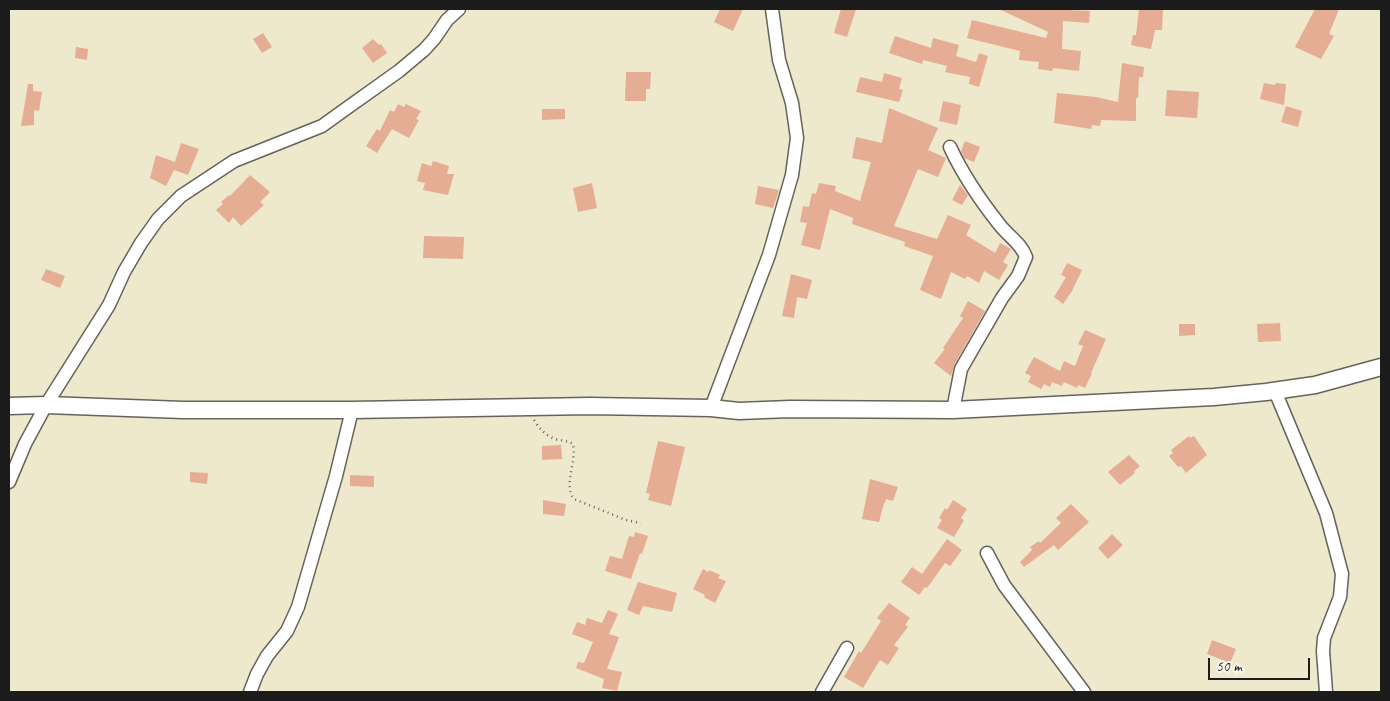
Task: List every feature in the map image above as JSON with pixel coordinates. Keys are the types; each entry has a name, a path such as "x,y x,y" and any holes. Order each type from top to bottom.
{"street":[{"path":"9,482 25,444 46,405 109,305 124,272 158,218 181,196 234,161 322,126 399,71 424,50 447,20 459,9"},
{"path":"711,408 769,255 792,175 798,138 792,103 779,60 772,9"},
{"path":"950,147 960,169 982,203 1000,226 1022,249 1026,257 1018,276 1002,298 961,369 953,410"},
{"path":"9,406 46,405 183,410 352,410 590,406 711,408 740,411 790,409 953,410 1214,397 1276,391 1315,385 1381,367"},
{"path":"1276,391 1326,513 1342,574 1340,596 1324,638 1326,692"},
{"path":"250,692 267,656 287,631 298,607 336,476 352,410"},
{"path":"986,553 1004,585 1084,692"},
{"path":"822,692 847,648"}],"path":[{"path":"534,407 534,420 539,429 553,438 573,444 570,489 574,499 626,520 641,523"}],"building":[{"path":"720,9 743,9 733,31 714,22"},
{"path":"841,9 856,9 847,37 834,33"},
{"path":"999,9 1090,11 1089,23 1063,21 1062,49 1081,51 1079,71 1053,68 1052,71 1038,69 1039,62 1019,60 1020,51 967,38 972,20 1046,38 1048,32"},
{"path":"1139,9 1163,10 1162,30 1155,30 1151,49 1131,45 1133,35 1136,35"},
{"path":"1315,9 1339,9 1329,34 1334,36 1321,59 1295,47"},
{"path":"263,33 272,47 262,53 253,39"},
{"path":"895,36 931,48 933,38 959,45 956,56 976,62 979,53 988,56 979,87 969,84 970,77 945,72 947,66 923,60 922,64 889,53"},
{"path":"373,39 379,45 381,44 387,53 373,63 362,48"},
{"path":"76,47 88,49 87,60 75,58"},
{"path":"1122,63 1144,67 1143,77 1139,77 1138,98 1136,98 1136,121 1101,120 1100,126 1092,125 1091,129 1054,123 1057,93 1096,97 1118,102"},
{"path":"626,72 651,72 650,89 646,89 646,101 625,101"},
{"path":"884,73 902,78 899,89 903,90 899,102 856,92 860,77 882,82"},
{"path":"1264,83 1286,84 1284,105 1260,99"},
{"path":"28,84 33,84 33,91 42,92 39,111 34,110 34,125 21,126"},
{"path":"1167,90 1199,92 1197,118 1165,116"},
{"path":"943,101 961,105 957,125 939,121"},
{"path":"398,104 404,107 406,104 421,111 416,119 419,120 409,138 392,129 377,153 366,146 377,129 380,131 390,110 394,112"},
{"path":"1286,106 1302,111 1298,127 1281,122"},
{"path":"889,108 938,128 928,150 946,158 938,177 918,169 894,226 937,239 948,215 971,225 966,235 995,253 1000,243 1011,249 1003,262 1008,265 999,280 984,271 979,283 967,276 965,279 951,272 941,299 920,290 933,256 904,246 905,242 852,224 853,218 830,209 820,250 801,245 807,223 800,222 803,206 809,207 812,193 816,194 819,183 836,186 835,191 860,201 871,162 852,158 856,137 882,143"},
{"path":"542,109 565,109 565,119 542,120"},
{"path":"965,141 980,147 974,162 964,158 961,151"},
{"path":"181,143 199,149 188,175 174,170 166,186 150,178 156,155 175,162"},
{"path":"433,161 449,166 447,174 454,174 448,195 423,190 425,183 417,181 422,163 431,166"},
{"path":"250,175 270,192 260,202 264,205 241,226 233,217 229,223 216,210 223,204 221,202 230,196"},
{"path":"592,183 597,208 578,212 573,188"},
{"path":"960,185 968,195 962,205 952,200"},
{"path":"758,186 779,190 773,208 755,204"},
{"path":"424,236 464,237 463,259 423,258"},
{"path":"1067,263 1082,270 1072,291 1063,304 1054,297 1066,277 1061,275"},
{"path":"46,269 65,276 60,288 41,280"},
{"path":"791,274 812,280 807,299 797,297 794,318 782,316"},
{"path":"968,301 985,311 954,365 951,376 934,363 945,349 943,348 963,318 960,316"},
{"path":"1280,323 1281,341 1258,342 1257,324"},
{"path":"1179,324 1195,324 1195,335 1179,336"},
{"path":"1085,330 1106,339 1085,388 1078,385 1077,388 1064,382 1062,386 1052,382 1050,387 1044,384 1041,389 1028,382 1031,376 1025,373 1034,357 1060,371 1064,361 1075,366 1083,346 1078,344"},
{"path":"1189,436 1190,438 1194,436 1207,455 1186,473 1169,456 1173,453 1171,450"},
{"path":"658,441 685,447 671,506 648,500 650,494 646,493"},
{"path":"561,445 562,459 542,460 542,446"},
{"path":"1129,455 1140,466 1134,471 1135,473 1120,485 1108,472"},
{"path":"190,472 208,473 207,484 190,482"},
{"path":"350,475 374,476 374,487 350,486"},
{"path":"870,479 898,487 893,501 886,499 879,522 862,519"},
{"path":"543,500 566,504 564,516 543,514"},
{"path":"953,500 967,509 961,518 964,520 954,537 937,528 942,520 939,518"},
{"path":"1071,504 1089,522 1058,550 1054,545 1024,567 1020,562 1032,550 1030,547 1039,541 1040,543 1061,523 1056,518"},
{"path":"635,532 648,536 631,579 605,571 610,556 622,559 629,536 634,537"},
{"path":"1112,534 1123,545 1108,559 1098,548"},
{"path":"947,539 962,550 950,566 945,563 927,588 925,587 919,595 901,582 912,567 922,574"},
{"path":"703,569 720,575 718,578 726,581 715,603 693,589"},
{"path":"638,582 677,593 672,612 643,606 639,615 627,610"},
{"path":"889,603 910,618 905,625 908,627 894,645 899,648 888,665 880,660 863,688 844,677 859,651 861,653 881,621 877,618"},
{"path":"608,610 618,614 609,634 619,637 607,669 622,672 617,691 602,688 604,679 576,668 578,662 584,663 593,642 572,634 577,622 585,625 587,618 602,623"},
{"path":"1212,640 1236,649 1230,663 1207,654"}]}
